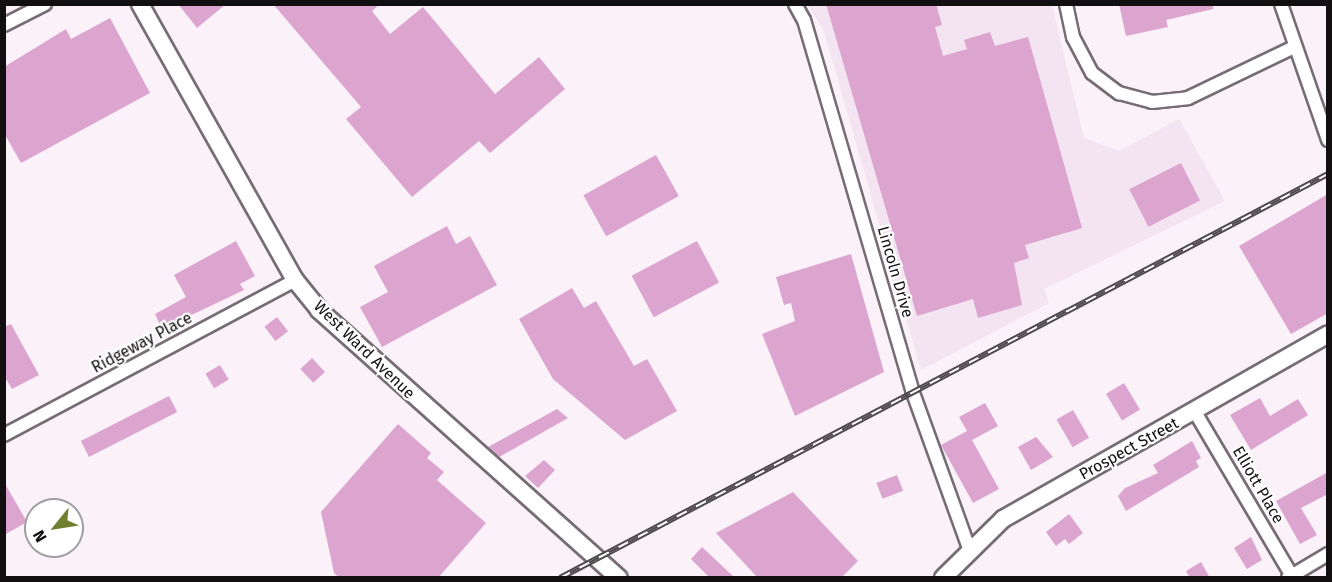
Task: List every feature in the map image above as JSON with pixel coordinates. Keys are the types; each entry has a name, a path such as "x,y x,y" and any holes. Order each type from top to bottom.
{"street":[{"path":"4,25 45,4"},
{"name":"West Ward Avenue","path":"140,4 295,280 345,336 619,578"},
{"name":"Lincoln Drive","path":"795,4 804,20 912,390 969,548"},
{"path":"1066,4 1073,37 1092,73 1119,93 1152,102 1188,98 1294,47"},
{"path":"1281,4 1328,140"},
{"name":"Ridgeway Place","path":"4,435 295,280"},
{"name":"Prospect Street","path":"943,578 969,548 1003,519 1195,412 1328,334"},
{"name":"Elliott Place","path":"1195,412 1290,577"},
{"path":"1290,577 1328,554"}],"shaded area":[{"path":"808,5 1052,5 1084,138 1119,151 1179,119 1225,201 1044,289 1049,303 921,370 824,31"}],"building":[{"path":"178,4 226,4 197,28"},
{"path":"273,4 380,4 372,11 390,34 423,7 495,94 539,57 565,89 490,153 479,141 412,197 346,119 361,107"},
{"path":"826,4 936,4 942,25 935,27 943,56 967,49 964,40 990,32 995,46 1028,37 1082,228 1025,245 1029,258 1014,263 1022,305 978,318 973,299 917,316"},
{"path":"1119,4 1213,4 1213,9 1166,20 1168,27 1126,36"},
{"path":"110,18 150,93 21,163 4,133 4,67 66,29 71,39"},
{"path":"656,155 679,196 606,236 583,195"},
{"path":"1181,163 1200,200 1148,227 1129,189"},
{"path":"1328,194 1328,313 1291,334 1239,246"},
{"path":"447,226 456,244 470,236 497,285 382,347 360,307 388,292 374,266"},
{"path":"236,241 255,276 240,284 244,290 162,329 155,314 186,297 174,275"},
{"path":"697,241 719,282 654,317 632,276"},
{"path":"851,254 884,372 795,416 762,334 795,321 791,303 784,305 776,277"},
{"path":"572,288 584,308 596,301 634,366 647,359 677,411 625,440 553,379 519,319"},
{"path":"277,317 288,331 275,341 264,327"},
{"path":"11,324 39,375 12,389 4,376 4,327"},
{"path":"312,358 325,372 313,383 300,369"},
{"path":"220,365 229,380 214,388 205,374"},
{"path":"1124,383 1140,410 1122,420 1106,394"},
{"path":"169,396 177,412 89,457 81,441"},
{"path":"1260,398 1270,416 1298,399 1308,415 1251,450 1230,415"},
{"path":"985,403 998,426 972,440 999,489 973,503 941,445 967,431 959,417"},
{"path":"557,409 568,418 499,457 488,447"},
{"path":"1073,410 1089,438 1073,447 1057,420"},
{"path":"398,424 431,453 427,458 444,472 437,480 486,523 438,578 340,578 334,573 321,512"},
{"path":"1036,437 1053,457 1031,470 1018,447"},
{"path":"1192,441 1201,458 1196,461 1199,467 1126,511 1118,496 1125,488 1158,473 1153,465"},
{"path":"544,460 555,470 538,488 525,476"},
{"path":"1328,472 1328,494 1301,508 1317,535 1300,544 1276,501"},
{"path":"897,475 903,491 883,499 876,483"},
{"path":"4,482 24,517 24,524 4,535"},
{"path":"793,492 858,561 841,578 758,578 716,533"},
{"path":"1069,514 1083,533 1069,544 1065,539 1056,546 1046,532"},
{"path":"1251,537 1262,560 1247,569 1234,548"},
{"path":"702,547 735,578 710,578 691,559"},
{"path":"1201,562 1210,578 1190,578 1186,571"}],"railway":[{"path":"560,578 1328,174"}]}
